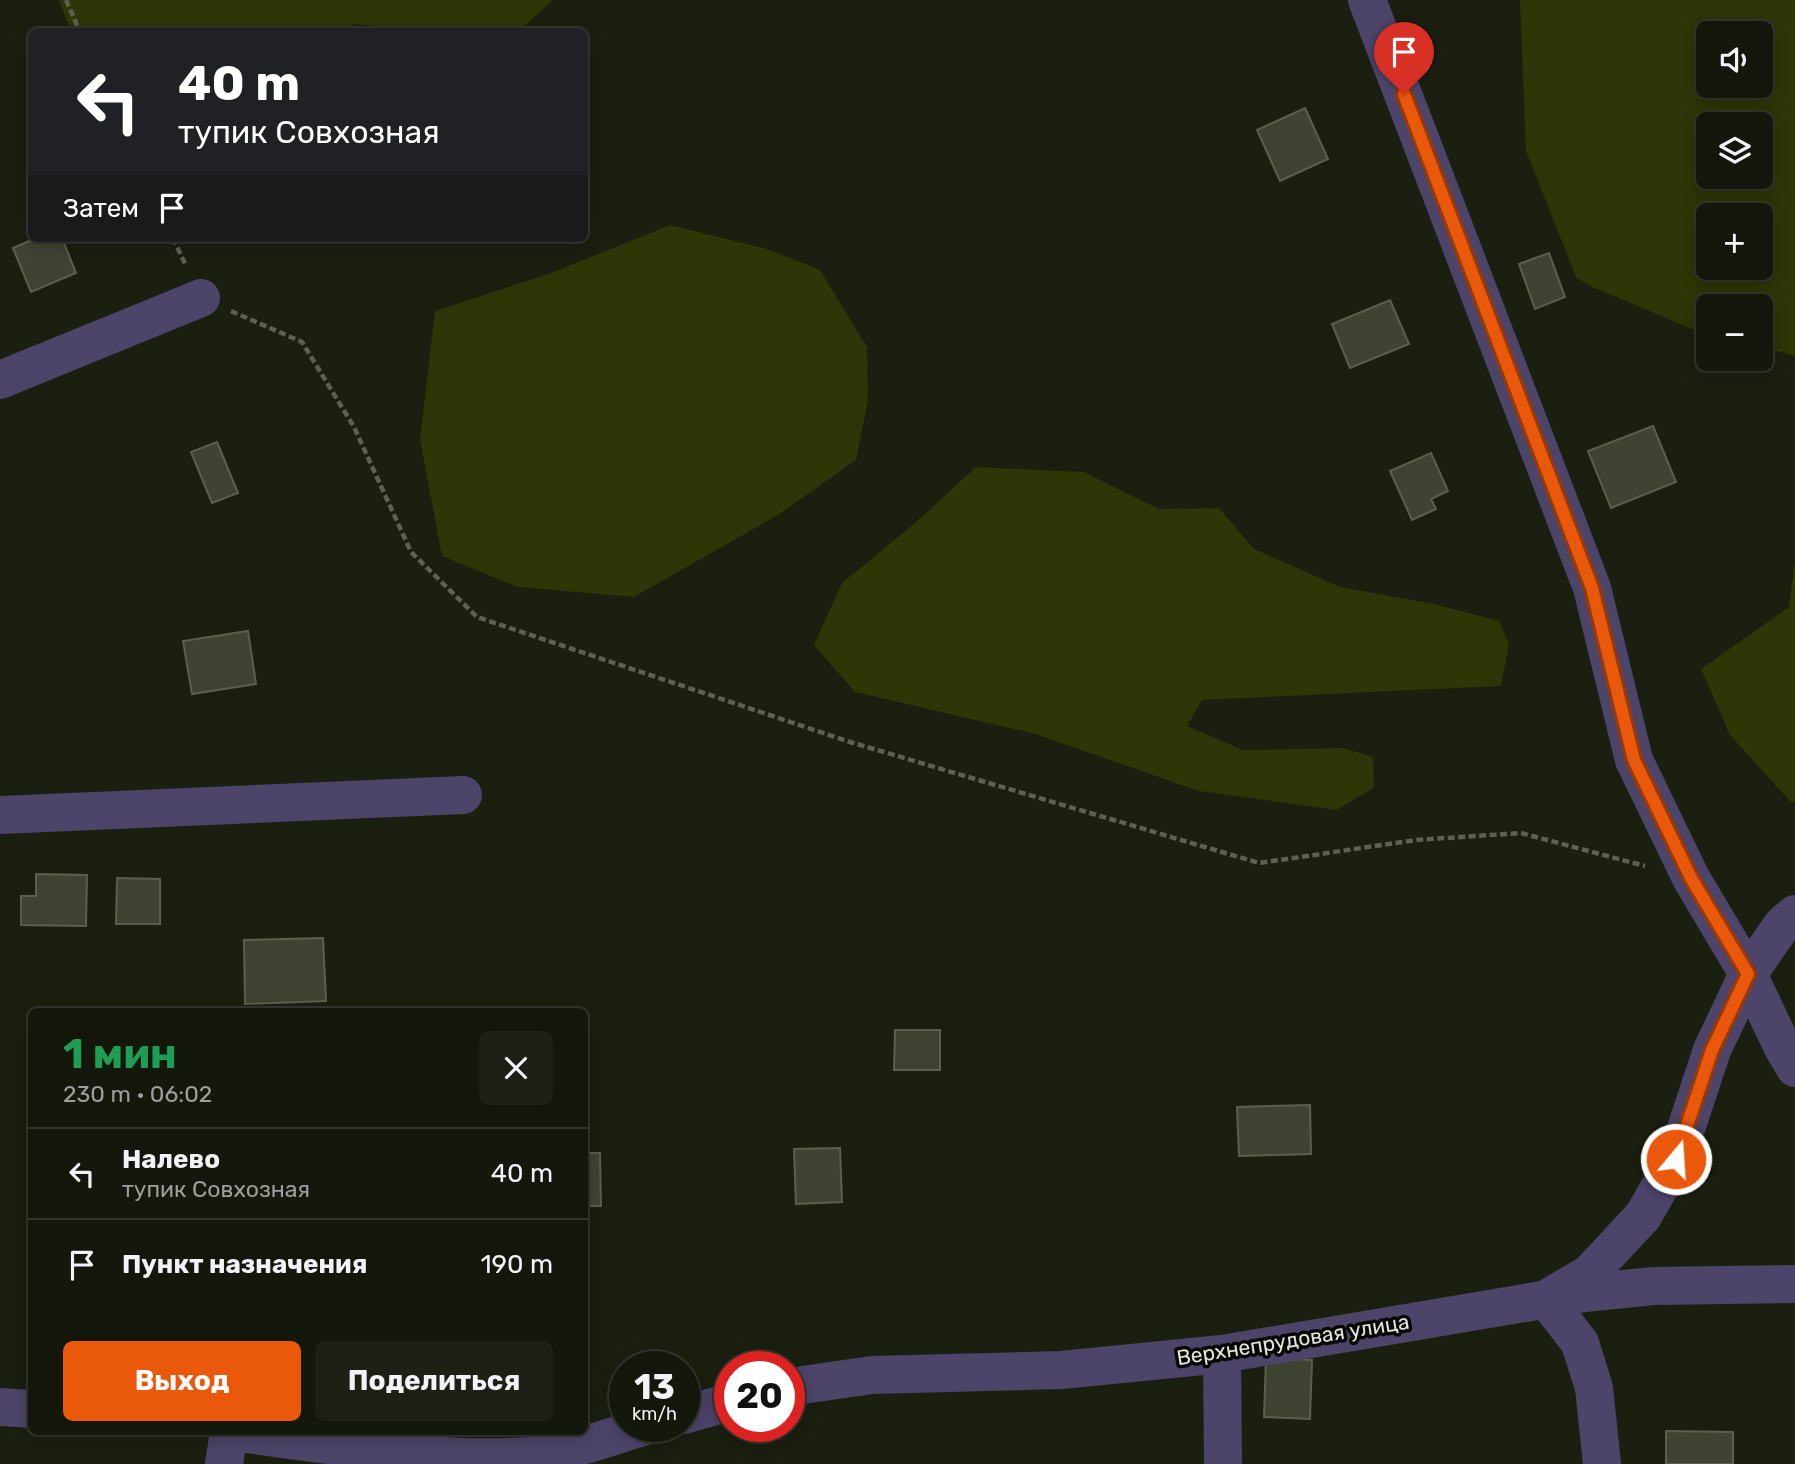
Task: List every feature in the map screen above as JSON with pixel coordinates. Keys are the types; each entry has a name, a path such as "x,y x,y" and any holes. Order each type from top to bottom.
{"street":[{"path":"1367,0 1592,588 1634,760 1691,878 1748,974 1795,1068"},
{"path":"0,380 201,298"},
{"path":"0,816 463,795"},
{"path":"1602,1464 1594,1388 1580,1343 1546,1298 1590,1273 1643,1216 1676,1159 1712,1050 1748,974 1783,924 1795,914"},
{"name":"Верхнепрудовая улица","path":"805,1385 872,1375 1061,1370 1222,1354 1546,1298 1653,1286 1795,1284"},
{"path":"1222,1354 1223,1464"},
{"path":"0,1407 28,1409"},
{"path":"224,1464 229,1435"},
{"path":"253,1435 397,1454 547,1460 609,1439"}],"path":[{"path":"66,0 78,28"},
{"path":"175,242 201,298 302,342 354,427 411,552 477,617 850,742 1259,863 1416,840 1521,833 1691,878"}],"green space":[{"path":"59,0 553,0 523,27 506,28 396,28 353,24 349,28 69,27"},
{"path":"1520,0 1795,0 1795,356 1773,350 1773,294 1696,294 1696,330 1588,285 1576,277 1526,151"},
{"path":"670,225 767,249 820,270 867,347 868,400 856,460 778,515 634,597 518,587 442,556 420,440 435,311 551,273"},
{"path":"976,467 1084,472 1159,509 1219,508 1254,549 1340,587 1434,604 1499,621 1509,644 1501,686 1202,700 1187,726 1243,750 1343,748 1373,757 1374,788 1336,810 1199,791 1035,734 855,692 814,645 842,583 914,524"},
{"path":"1795,559 1795,802 1791,802 1730,735 1701,669 1789,607"}],"building":[{"path":"1305,108 1328,159 1280,181 1257,130"},
{"path":"28,241 64,242 76,273 31,292 13,248"},
{"path":"1549,253 1565,297 1535,309 1519,264"},
{"path":"1390,300 1409,344 1350,368 1332,324"},
{"path":"1653,426 1676,482 1611,508 1588,451"},
{"path":"217,442 238,493 212,503 191,452"},
{"path":"1431,453 1448,491 1431,499 1436,509 1412,520 1390,471"},
{"path":"248,631 256,684 192,694 183,641"},
{"path":"36,874 87,875 86,926 21,925 21,896 36,896"},
{"path":"117,878 160,879 160,924 116,924"},
{"path":"323,938 326,1001 245,1004 244,940"},
{"path":"895,1030 940,1030 940,1070 894,1070"},
{"path":"1310,1105 1311,1154 1239,1156 1237,1107"},
{"path":"840,1148 842,1202 796,1204 794,1149"},
{"path":"588,1153 600,1153 601,1206 588,1206"},
{"path":"1266,1358 1312,1360 1310,1419 1264,1417"},
{"path":"1666,1431 1733,1432 1733,1464 1666,1464"}],"route":[{"path":"1404,94 1592,588 1634,760 1691,878 1748,974 1712,1050 1676,1159"}]}
